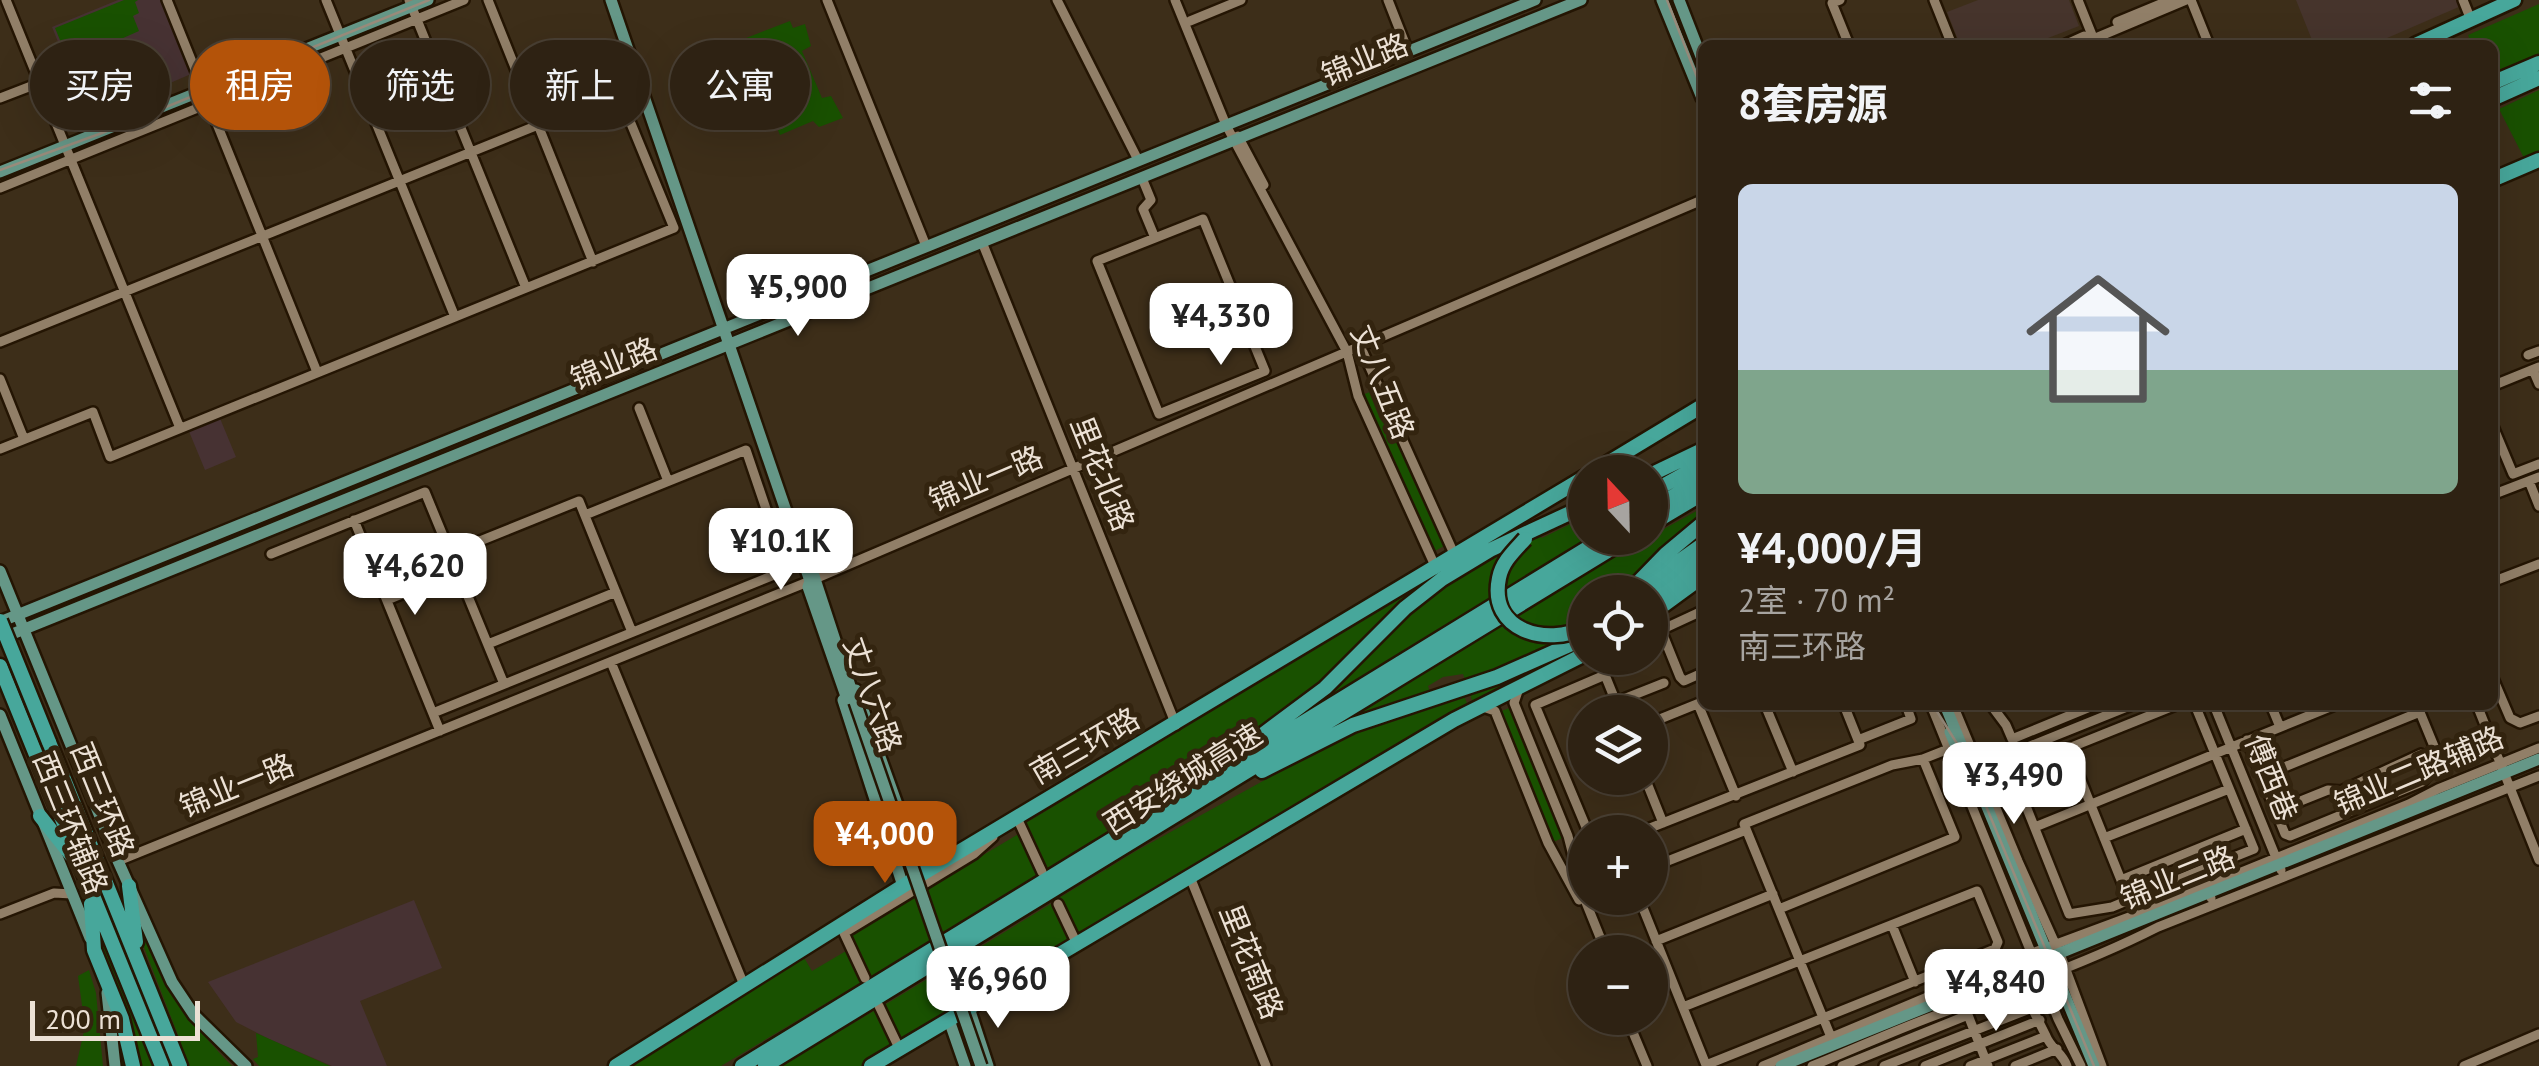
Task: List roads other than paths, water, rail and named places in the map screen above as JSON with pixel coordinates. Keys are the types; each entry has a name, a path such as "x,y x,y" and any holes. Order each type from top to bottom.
{"highway":[{"path":"2426,40 2514,0"},
{"path":"2498,81 2539,63"},
{"path":"2498,95 2539,78"},
{"path":"2498,177 2539,160"},
{"path":"1621,455 1698,408"},
{"path":"1668,466 1698,452"},
{"path":"1668,483 1698,466"},
{"path":"1668,499 1698,480"},
{"name":"南三环路","path":"616,1066 922,874 1568,488"},
{"path":"1668,514 1698,496"},
{"path":"1568,515 1530,534 1509,555 1499,577 1500,598 1510,620 1525,632 1549,638 1568,632"},
{"path":"1199,794 1325,688 1405,608 1465,563 1568,517"},
{"path":"1647,575 1698,527"},
{"path":"1657,575 1698,548"},
{"name":"西安绕城高速","path":"765,1066 1577,555"},
{"name":"西安绕城高速","path":"742,1066 1600,555"},
{"path":"1668,585 1698,563"},
{"path":"1668,602 1698,581"},
{"name":"西三环路","path":"0,622 180,1066"},
{"path":"1199,794 1352,726 1497,677 1568,647"},
{"path":"872,1066 1480,706 1568,662"},
{"name":"西三环路","path":"0,664 162,1066"},
{"path":"40,816 80,865"},
{"path":"129,886 138,963"},
{"path":"89,888 94,950 122,1019 133,1066"}],"main road":[{"path":"330,41 428,0"},
{"name":"丈八六路","path":"615,0 627,40"},
{"name":"丈八六路","path":"615,0 726,328"},
{"name":"锦业路","path":"0,622 1535,0"},
{"name":"锦业路","path":"0,639 1581,0"},
{"path":"1662,0 1698,88"},
{"path":"1678,0 1698,49"},
{"path":"0,169 190,92"},
{"name":"丈八六路","path":"650,112 733,343 812,583 832,657 984,1066"},
{"name":"西三环辅路","path":"0,572 5,596 18,615 119,864 172,982 194,1015 246,1066"},
{"name":"丈八六路","path":"812,583 844,665 852,703 973,1066"},
{"path":"0,664 31,650"},
{"path":"832,657 904,886"},
{"path":"844,665 861,701 922,874"},
{"path":"1940,710 1953,748 2049,961"},
{"path":"1941,710 1964,743 2088,1066"},
{"name":"西三环辅路","path":"0,715 94,950"},
{"name":"锦业二路","path":"1781,1066 2539,763"},
{"path":"102,969 112,1015 115,1066"},
{"path":"969,1008 984,1066"},
{"path":"194,1015 236,1066"},
{"path":"949,1020 965,1066"},
{"name":"锦业二路","path":"1796,1066 1824,1061 1833,1044"}],"street":[{"path":"6,0 30,60"},
{"path":"166,0 190,58"},
{"path":"326,0 455,317"},
{"path":"464,0 412,6 526,288"},
{"path":"488,0 510,56"},
{"path":"827,0 926,246"},
{"path":"1057,0 1138,160"},
{"name":"丈八五路","path":"1179,0 1228,124"},
{"name":"丈八五路","path":"1179,0 1228,124 1352,353 1378,386 1455,556"},
{"path":"1190,21 1241,0"},
{"path":"1388,0 1408,51"},
{"path":"1840,0 1832,3 1847,40"},
{"path":"1934,0 1950,40"},
{"path":"2078,0 2094,39"},
{"path":"2094,39 2170,0"},
{"path":"2094,39 2192,0 2211,40"},
{"path":"2463,0 2471,20"},
{"path":"330,43 341,37"},
{"path":"0,98 30,86"},
{"path":"0,188 190,111"},
{"path":"59,130 180,428"},
{"path":"219,130 317,372"},
{"path":"0,342 522,130"},
{"path":"539,130 593,262"},
{"path":"0,449 93,412 110,456 674,228 634,130"},
{"path":"1142,178 1151,200 1144,208 1155,238"},
{"name":"锦业一路","path":"119,864 613,667 1698,205"},
{"path":"1203,218 1265,371 1159,414 1097,261 1155,238 1203,218"},
{"name":"里花北路","path":"982,242 1176,725"},
{"path":"2528,356 2539,351"},
{"name":"丈八五路","path":"1352,353 1358,396 1436,568"},
{"path":"2498,384 2536,369 2539,384"},
{"path":"0,379 24,440"},
{"path":"1358,396 1364,389 1378,386"},
{"path":"639,408 668,481"},
{"path":"2498,438 2513,474 2539,464"},
{"path":"432,713 774,575 782,556 746,450 585,515"},
{"path":"2498,494 2534,479 2539,506"},
{"path":"271,554 425,492 504,684"},
{"path":"450,553 579,501 632,632"},
{"path":"354,520 440,732"},
{"path":"2498,580 2539,564"},
{"path":"387,600 458,571"},
{"name":"锦业一路","path":"119,864 812,583"},
{"path":"488,644 616,592"},
{"path":"1698,613 1661,630 1680,677 1684,681 1698,675"},
{"path":"613,667 744,985"},
{"path":"1581,815 1535,705 1605,675 1613,695"},
{"path":"1641,695 1664,683"},
{"path":"1519,687 1514,703 1568,836"},
{"path":"2498,690 2510,718 2520,723 2539,716"},
{"path":"1668,716 1698,704"},
{"path":"1480,706 1495,711 1548,843 1596,935"},
{"path":"1703,710 1736,796"},
{"path":"1767,710 1792,772"},
{"path":"1668,821 1860,745 1846,710"},
{"path":"1858,740 1911,719 1908,710"},
{"path":"1955,710 2049,961 2102,1066"},
{"path":"1993,710 2012,739 2083,710"},
{"path":"1978,767 2120,710"},
{"path":"2163,710 2012,771 2070,914 2112,907 2254,849 2198,710"},
{"name":"傅西巷","path":"2216,710 2279,864"},
{"path":"2273,710 2280,727"},
{"path":"2035,827 2322,710"},
{"path":"2262,776 2414,710"},
{"path":"2247,740 2285,834 2290,836 2422,782 2443,768 2420,710"},
{"path":"2482,710 2539,860"},
{"path":"1763,1066 1833,1044 1744,824 1874,772 1953,748"},
{"path":"2068,748 2129,900"},
{"name":"锦业二路辅路","path":"1812,1066 1956,1008 2049,961 2158,927 2508,775 2539,748"},
{"path":"2276,811 2328,790 2342,791 2421,754 2429,774"},
{"path":"1779,909 1955,837 1923,760"},
{"path":"2508,775 2539,845"},
{"name":"锦业二路辅路","path":"2508,775 2539,776"},
{"path":"2364,782 2373,802"},
{"path":"2104,838 2229,789"},
{"path":"2342,791 2366,829"},
{"path":"865,978 844,933 974,854 1014,820 1042,872"},
{"path":"2122,880 2246,829"},
{"path":"1668,861 1746,830"},
{"path":"2200,871 2208,893"},
{"path":"0,912 52,888 63,873"},
{"name":"里花南路","path":"1190,877 1266,1066"},
{"path":"1668,970 1706,1064 1995,949 1998,942 1977,891 1683,1007"},
{"path":"0,912 54,893 72,894"},
{"path":"1668,936 1773,894"},
{"path":"1058,904 1077,944"},
{"path":"1892,925 1915,982"},
{"path":"879,1006 900,1050"},
{"path":"1884,1066 1908,1062 2032,1008 2064,1065"},
{"path":"1842,1066 1968,1015 1987,1063"},
{"path":"1925,1066 2040,1020"},
{"path":"1637,1035 1650,1066"},
{"path":"2464,1066 2538,1035"},
{"path":"2478,1066 2538,1035"},
{"path":"1970,1066 1987,1063 2046,1036"},
{"path":"1900,1042 1908,1062"},
{"path":"2015,1066 2057,1049"}],"tram line":[{"path":"0,170 102,133 429,0"},
{"path":"1667,0 1698,80"},
{"path":"1936,710 1966,758 2094,1066"}]}
